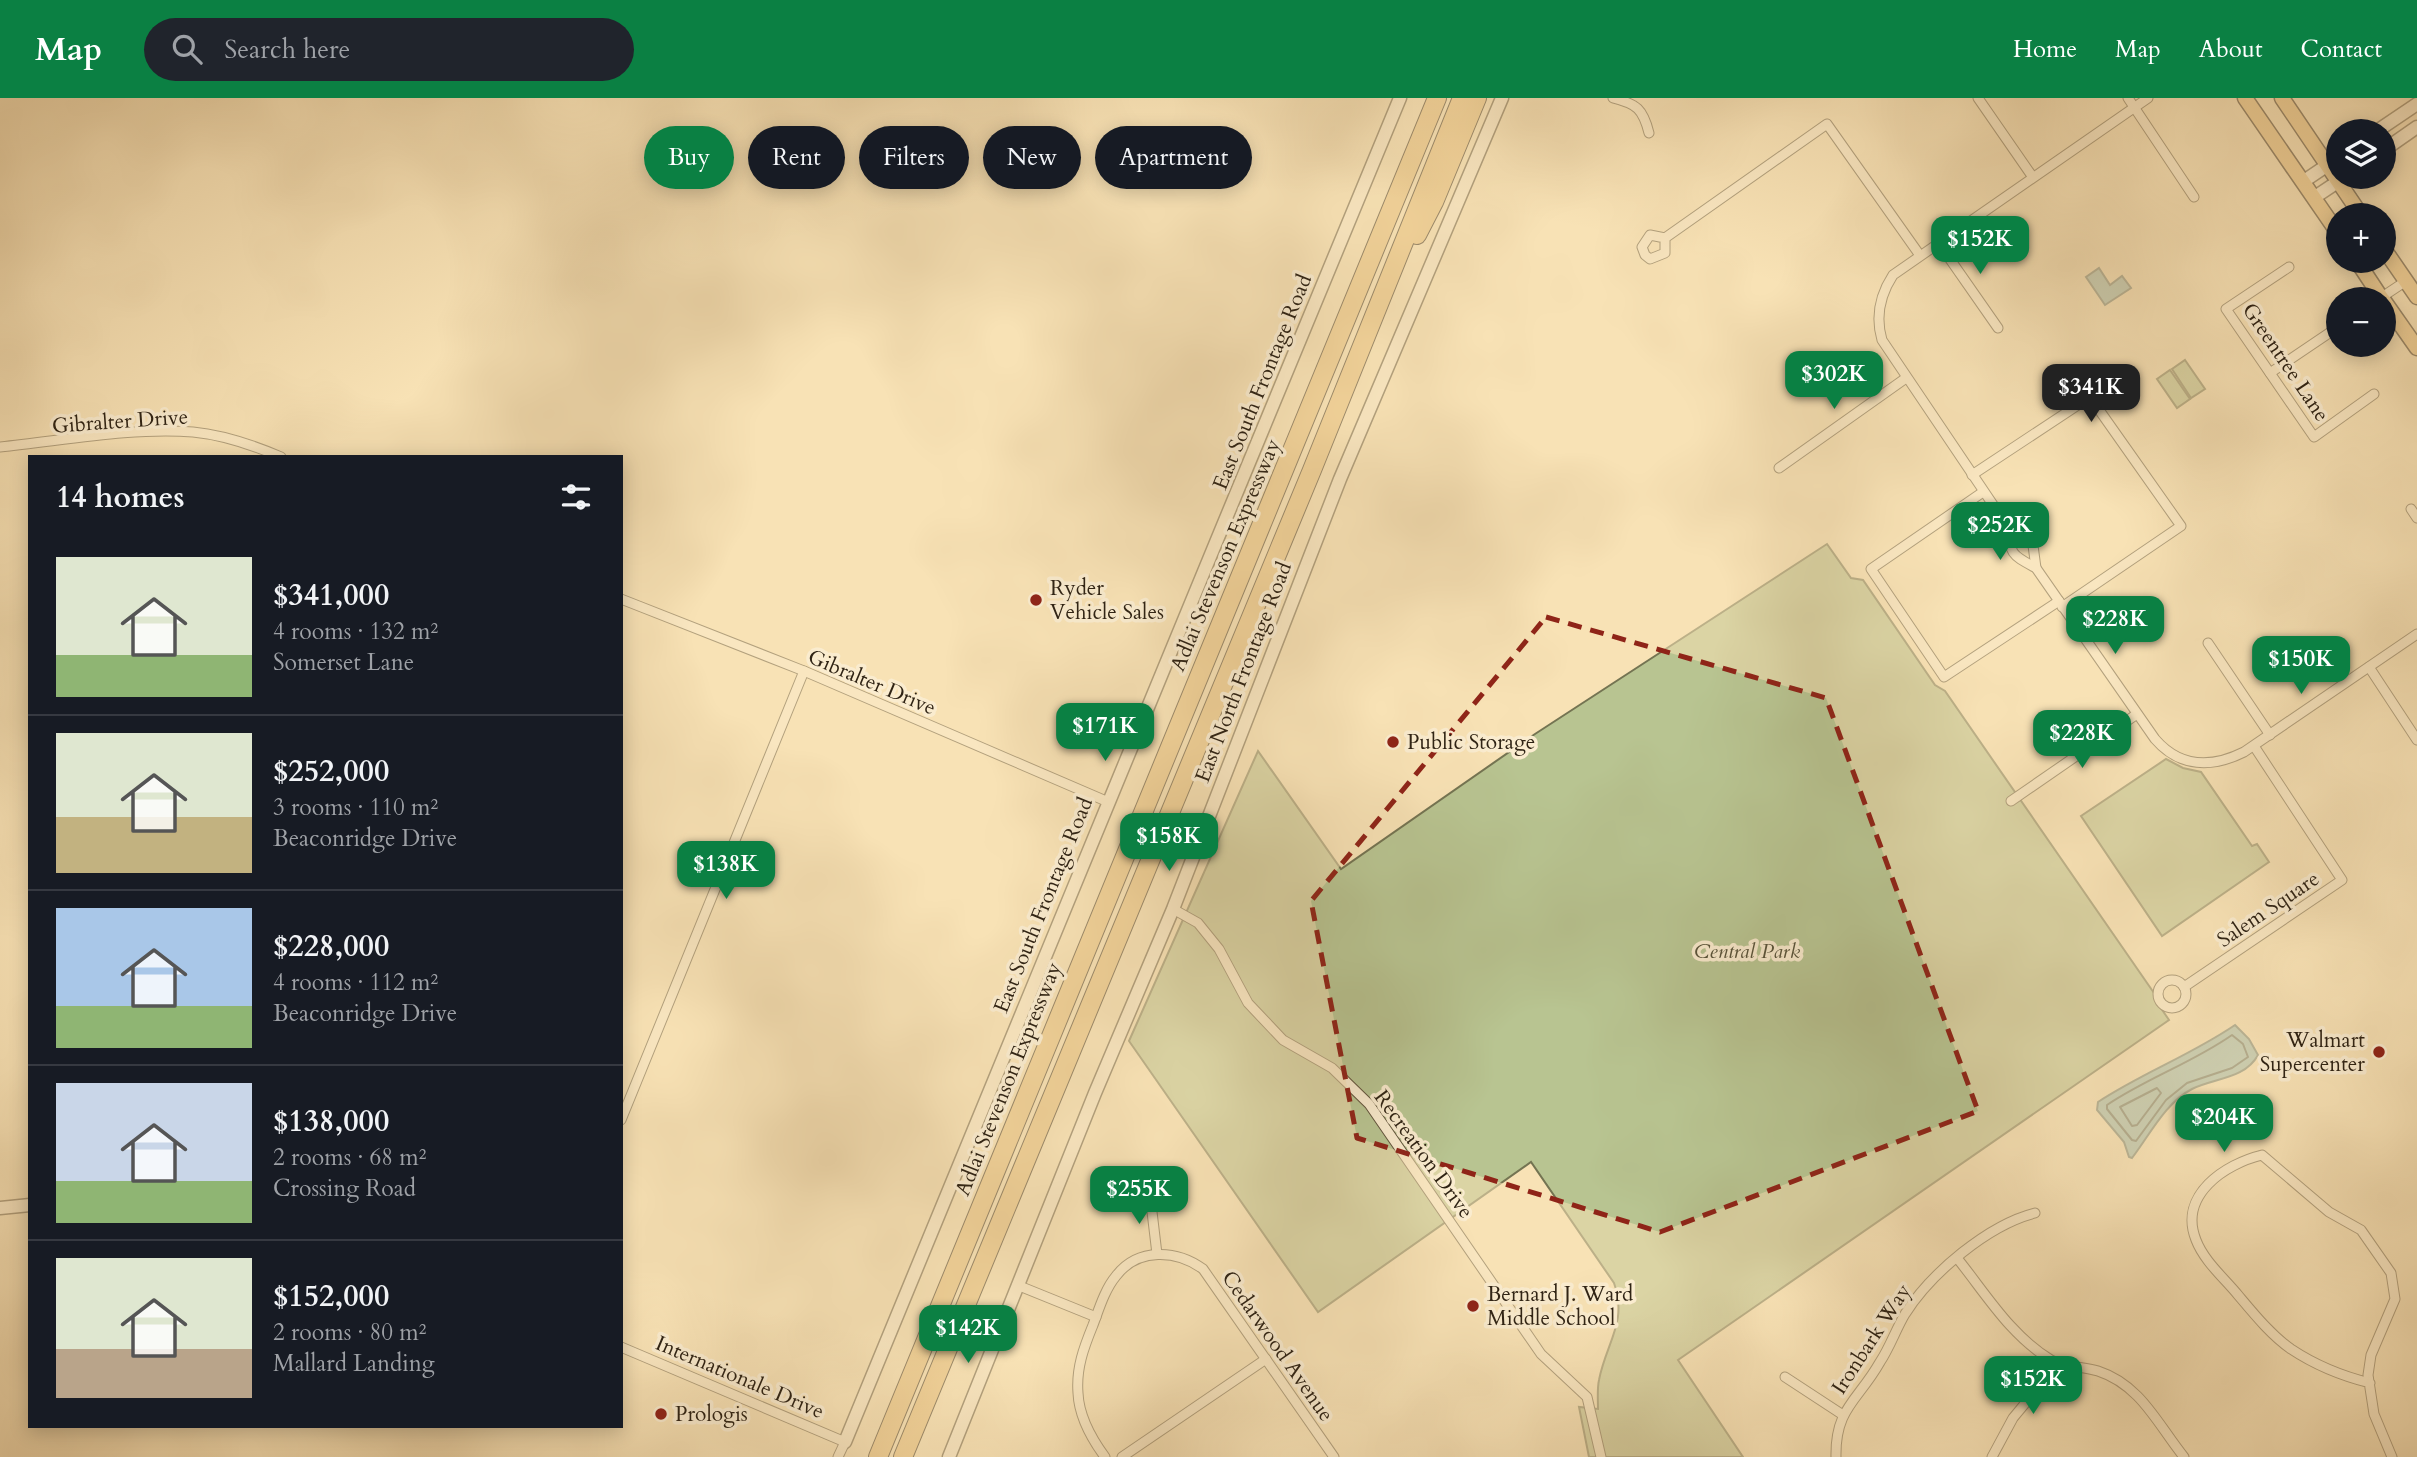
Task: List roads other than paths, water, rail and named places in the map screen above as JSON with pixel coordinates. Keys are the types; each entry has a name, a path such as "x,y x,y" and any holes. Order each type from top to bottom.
{"highway":[{"name":"Adlai Stevenson Expressway","path":"878,1457 1437,98"},
{"path":"903,1457 1307,483 1462,98"},
{"path":"1368,328 1434,202 1477,98"}],"main road":[{"path":"2245,98 2326,215"},
{"path":"2281,98 2326,153"},
{"path":"2396,266 2417,298"},
{"path":"2396,320 2417,348"}],"street":[{"name":"East South Frontage Road","path":"838,1457 1106,801 1253,458 1400,98"},
{"name":"East North Frontage Road","path":"949,1457 1017,1285 1173,909 1340,479 1502,98"},
{"path":"1613,98 1639,109 1645,115 1649,133"},
{"path":"1978,98 2032,176"},
{"path":"2128,98 2194,197"},
{"path":"2036,568 2032,538 2008,527 1983,492 1882,340 1877,315 1885,288 1893,275 1919,254 2148,98"},
{"path":"2395,119 2417,104"},
{"path":"1665,238 1826,124 1919,254"},
{"path":"2396,142 2417,127"},
{"path":"2304,181 2326,166"},
{"path":"2315,198 2328,189"},
{"path":"1938,242 1998,328"},
{"name":"Greentree Lane","path":"2289,267 2226,309 2314,437 2374,394"},
{"path":"2396,289 2406,281"},
{"path":"2270,373 2326,335"},
{"path":"1779,468 1906,378"},
{"path":"1972,475 2090,397 2182,526 1944,677 1871,569 1983,492"},
{"name":"Gibralter Drive","path":"0,447 143,433 193,432 246,443 276,455"},
{"path":"2411,509 2417,518"},
{"path":"2008,527 2010,551 2036,568 2162,748 2184,761 2212,764 2223,762 2254,746 2417,634"},
{"name":"Gibralter Drive","path":"623,599 804,671 1106,801"},
{"path":"2208,643 2270,735"},
{"path":"2369,667 2417,740"},
{"path":"623,1115 804,671"},
{"path":"2011,801 2137,715"},
{"name":"Salem Square","path":"2184,987 2342,880 2254,746"},
{"name":"Recreation Drive","path":"1173,909 1198,923 1219,949 1248,1003 1283,1040 1332,1068 1369,1104 1541,1354 1587,1397 1601,1457"},
{"path":"2370,1384 2341,1376 2290,1348 2206,1257 2195,1238 2192,1208 2207,1183 2242,1160 2262,1155 2329,1212 2361,1230 2392,1273 2396,1293 2371,1354 2370,1384 2374,1414 2392,1457"},
{"path":"1105,1457 1086,1426 1078,1393 1079,1362 1116,1275 1141,1258 1157,1254 1150,1195"},
{"path":"0,1208 28,1205"},
{"name":"Ironbark Way","path":"1836,1457 1836,1432 1843,1415 1880,1363 1906,1313 1928,1283 1957,1258 2007,1223 2035,1213"},
{"name":"Cedarwood Avenue","path":"1157,1254 1180,1256 1203,1269 1334,1457"},
{"path":"1957,1258 2004,1320 2028,1343 2054,1362 2099,1371 2126,1385 2148,1405 2184,1457"},
{"path":"1017,1285 1096,1317"},
{"name":"Internationale Drive","path":"623,1349 845,1441"},
{"path":"1122,1457 1266,1359"},
{"path":"1997,1455 2013,1418 2042,1382 2054,1362"},
{"path":"1785,1377 1843,1415"}],"water":[{"path":"2099,268 2110,285 2122,276 2131,288 2105,305 2086,277"},
{"path":"2235,1025 2249,1039 2258,1055 2252,1063 2237,1073 2201,1085 2183,1095 2166,1111 2132,1158 2129,1157 2124,1142 2097,1110 2098,1102"}],"place":[{"name":"Ryder Vehicle Sales","path":"1036,600"},
{"name":"Public Storage","path":"1393,742"},
{"name":"Walmart Supercenter","path":"2379,1052"},
{"name":"Bernard J. Ward Middle School","path":"1473,1306"},
{"name":"Prologis","path":"661,1414"}],"park label":[{"name":"Central Park","path":"1747,951"}]}
